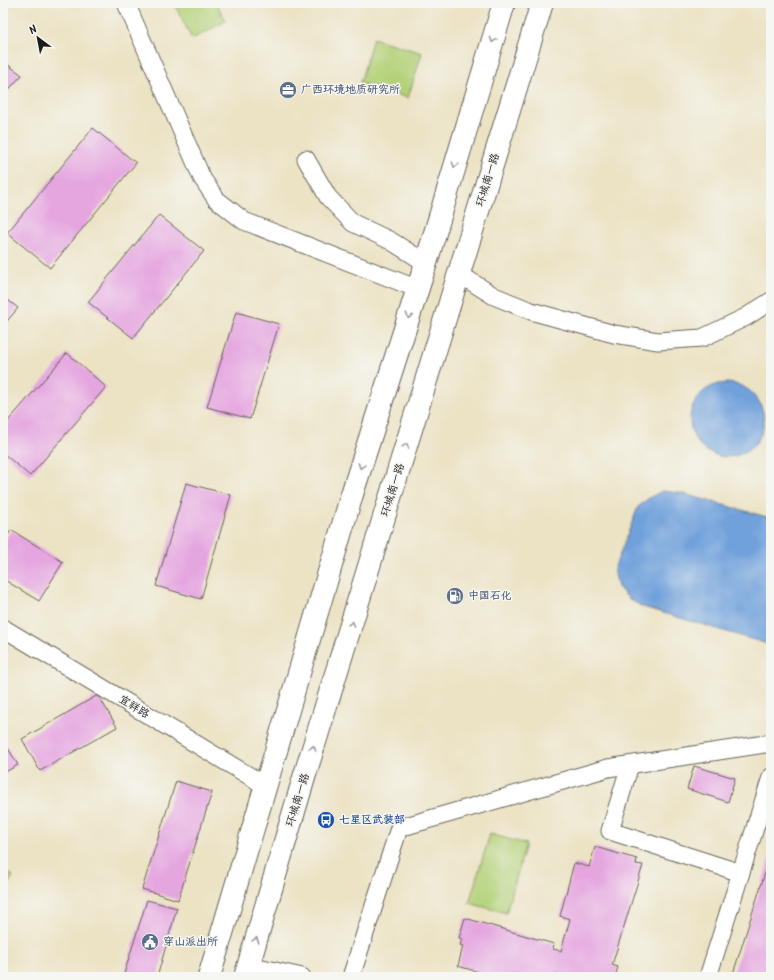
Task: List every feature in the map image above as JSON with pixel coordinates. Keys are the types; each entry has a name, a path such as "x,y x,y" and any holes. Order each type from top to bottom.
{"main road":[{"path":"209,977 353,491 418,289 504,3"},
{"name":"环城南一路","path":"247,971 303,781 542,3"}],"street":[{"path":"126,3 202,178 216,199 244,221 418,289"},
{"path":"306,159 328,197 353,223 391,241 426,263"},
{"path":"459,274 494,296 531,311 614,334 658,341 702,338 746,317 771,301"},
{"name":"宜祥路","path":"3,628 266,786"},
{"path":"352,977 399,828 608,768 771,742"},
{"path":"630,765 610,832 741,873"},
{"path":"708,977 771,777"},
{"path":"247,971 302,977"}],"green space":[{"path":"174,3 216,3 226,21 192,39"},
{"path":"373,38 422,53 408,98 360,83"},
{"path":"490,834 526,844 506,913 469,903"},
{"path":"3,870 13,876 3,894"}],"water":[{"path":"720,383 734,383 748,389 758,399 764,413 762,434 758,441 748,451 734,457 720,457 706,451 696,441 690,427 690,413 696,399 706,389"},
{"path":"662,491 680,493 771,518 771,645 643,607 629,599 618,587 614,569 638,507 649,498"}],"building":[{"path":"3,61 22,75 3,96"},
{"path":"93,128 136,163 50,268 7,233"},
{"path":"159,215 204,251 133,338 88,302"},
{"path":"3,296 18,308 3,326"},
{"path":"236,312 279,324 250,419 207,407"},
{"path":"67,353 106,387 30,476 3,453 3,427"},
{"path":"186,483 231,495 201,599 156,586"},
{"path":"11,530 63,562 39,601 3,579 3,543"},
{"path":"98,695 117,727 40,771 22,739"},
{"path":"3,740 18,765 3,773"},
{"path":"694,766 735,778 728,802 687,789"},
{"path":"176,781 212,792 178,900 142,889"},
{"path":"595,847 637,859 636,864 643,865 612,965 618,967 615,977 567,977 556,974 555,977 496,977 458,966 463,946 460,945 462,939 459,938 465,918 554,944 553,949 561,951 570,919 560,916 574,863 589,867"},
{"path":"771,854 771,977 732,977"},
{"name":"穿山派出所","path":"147,900 177,908 157,977 123,977"}],"place":[{"name":"广西环境地质研究所","path":"288,90"},
{"name":"中国石化","path":"455,596"},
{"name":"七星区武装部","path":"326,820"},
{"name":"穿山派出所","path":"150,942"}]}
